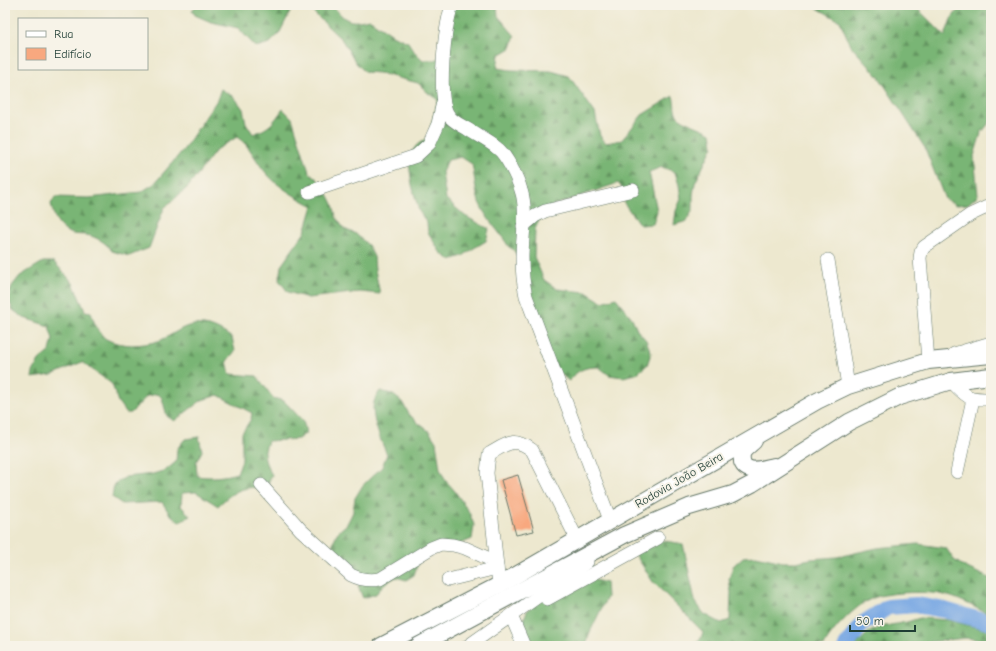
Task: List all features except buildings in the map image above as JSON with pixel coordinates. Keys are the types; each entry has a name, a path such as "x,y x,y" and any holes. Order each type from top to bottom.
{"main road":[{"name":"Rodovia João Beira","path":"381,646 499,585 817,400 848,386 932,360 991,355"},
{"name":"Rodovia João Beira","path":"418,646 624,535 689,507 733,494 752,484 849,422 899,397 951,381 991,376"},
{"path":"762,432 743,453 742,459 744,466 751,470 759,470 785,463"}],"street":[{"path":"309,192 416,156 429,144 438,124 443,102 442,82 446,35 452,5"},
{"path":"443,102 449,116 459,124 498,148 512,167 521,190 524,205 522,264 526,296 530,311 610,520"},
{"path":"523,226 535,216 545,212 633,190"},
{"path":"991,206 970,215 924,247 920,258 932,360 991,343"},
{"path":"828,260 848,386"},
{"path":"951,381 968,397 973,399 991,399"},
{"path":"957,472 973,399"},
{"path":"499,585 487,473 489,454 510,442 523,443 532,450 577,539"},
{"path":"261,485 302,530 351,575 359,579 370,581 380,579 431,548 441,544 465,548 497,565"},
{"path":"468,646 624,535"},
{"path":"492,629 658,538"},
{"path":"448,580 497,565"},
{"path":"512,618 524,646"}],"green space":[{"path":"197,5 332,5 344,18 348,20 356,21 369,19 394,36 408,42 413,50 423,60 436,60 446,50 444,24 441,16 445,5 497,5 498,16 515,36 511,48 499,55 497,68 511,70 551,71 569,76 595,113 600,136 606,143 622,140 642,115 673,96 677,115 683,120 711,133 713,146 695,183 693,209 687,221 674,225 676,211 681,199 679,185 675,172 662,167 649,172 657,211 653,224 640,225 624,203 623,189 618,183 554,205 542,214 535,229 534,257 544,280 557,289 586,292 602,302 616,298 632,318 637,330 646,340 651,353 647,365 636,374 623,377 609,375 599,367 586,368 579,371 569,381 543,359 519,259 513,249 509,247 489,220 482,208 479,202 472,164 461,157 448,160 442,172 446,199 465,216 489,229 486,241 463,256 450,260 440,252 428,232 427,223 419,211 412,185 408,157 417,145 428,137 438,100 418,83 379,73 365,72 356,63 342,40 313,12 301,6 291,10 279,34 270,43 256,47 238,28 211,22 195,15 192,10"},
{"path":"812,5 914,5 945,36 951,19 962,5 991,5 991,121 981,133 974,156 978,195 968,204 956,205 945,199 925,148 879,77 851,46 840,21"},
{"path":"221,89 235,98 243,109 246,123 253,134 270,125 283,109 292,118 309,172 319,181 327,192 333,204 336,217 344,229 356,234 368,245 374,257 380,294 360,292 308,298 288,292 279,280 281,266 305,232 313,206 288,192 272,179 263,169 250,149 237,137 217,149 188,187 164,208 149,248 129,256 112,251 100,240 93,237 69,233 58,224 51,204 55,197 89,198 141,192 154,184 184,149 217,100"},
{"path":"43,262 54,262 73,283 85,311 91,312 101,334 112,342 132,345 152,343 185,327 199,325 214,328 232,338 235,351 227,361 230,374 257,376 273,398 284,401 303,421 306,433 298,439 268,441 265,451 265,458 272,475 266,487 240,490 229,496 218,506 196,492 182,493 181,506 190,516 179,522 169,513 162,502 122,504 112,497 114,484 126,477 153,474 166,470 176,462 177,449 185,439 199,437 202,451 196,462 197,476 217,477 237,473 242,460 242,433 251,419 252,413 218,395 202,400 174,421 167,416 162,398 158,394 147,396 131,413 126,413 118,402 112,384 82,362 52,375 32,378 33,372 39,360 50,351 53,339 49,326 24,318 13,310 8,299 12,286 20,276"},
{"path":"380,391 392,394 402,402 409,414 429,431 436,442 440,469 445,480 469,512 474,525 472,539 460,544 422,549 414,575 406,580 396,577 384,584 376,594 363,598 358,586 366,577 331,559 332,546 337,533 347,524 353,512 355,498 363,485 382,467 387,454 379,436 373,407"},
{"path":"653,539 683,544 695,601 704,614 721,623 730,620 731,592 729,579 733,566 743,557 756,556 783,562 796,562 810,559 837,557 877,548 918,544 946,548 954,560 965,567 991,579 991,615 947,595 933,593 905,593 885,595 871,599 858,607 838,627 824,646 691,646 701,638 703,632 653,582 632,549"},
{"path":"591,579 606,583 607,597 589,634 586,646 524,646 522,624 527,611 536,601"},
{"path":"920,618 948,620 991,631 991,641 966,638 910,644 906,646 855,646 868,633 880,627"}],"waterway":[{"path":"846,646 862,624 888,607 916,605 944,610 991,623"}]}
